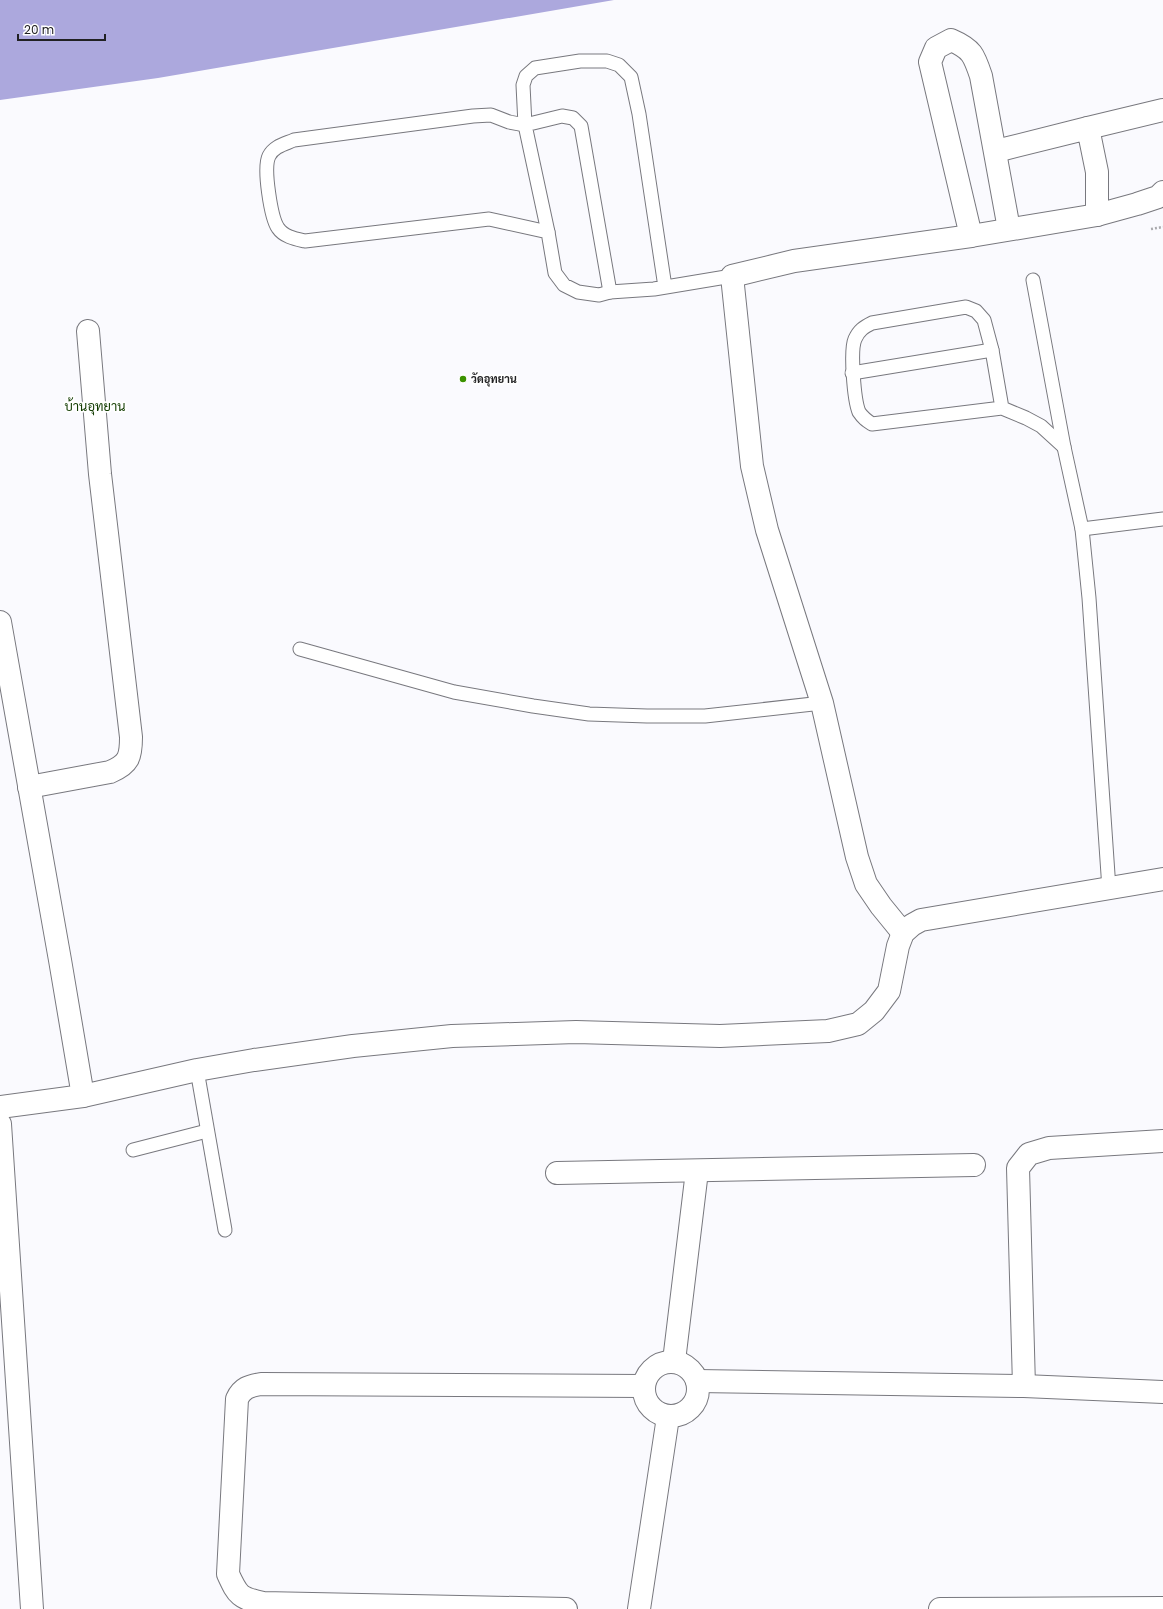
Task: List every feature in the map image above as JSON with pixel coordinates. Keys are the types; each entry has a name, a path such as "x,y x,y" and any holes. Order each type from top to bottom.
{"street":[{"path":"971,236 930,62 936,48 951,40 965,46 974,56 981,76 996,151 1009,229"},
{"path":"996,151 1163,110"},
{"path":"1088,128 1097,172 1096,215"},
{"path":"904,933 881,906 866,884 857,857 822,703 767,530 752,466 732,276 794,261 971,236 1096,215 1138,204 1158,197 1163,192"},
{"path":"29,787 110,772 120,768 128,760 131,750 131,737 100,474 88,331"},
{"path":"0,622 83,1096"},
{"path":"0,1107 83,1096 197,1070 353,1046 452,1036 576,1032 720,1036 828,1031 858,1024 874,1011 889,991 898,946 904,933 912,925 921,920 1163,879"},
{"path":"0,1124 32,1609"},
{"path":"1024,1386 1018,1168 1029,1154 1049,1148 1163,1141"},
{"path":"557,1174 974,1165"},
{"path":"674,1361 697,1171"},
{"path":"674,1361 684,1364 692,1371 697,1381 699,1392 695,1402 688,1410 679,1416 668,1417 657,1414 649,1407 644,1397 643,1386 646,1376 653,1368 663,1363 674,1361"},
{"path":"697,1381 1024,1386 1163,1392"},
{"path":"566,1609 263,1603 245,1599 235,1590 228,1574 237,1400 241,1392 250,1386 261,1384 643,1386"},
{"path":"639,1609 668,1417"},
{"path":"940,1609 1163,1608"}],"lane":[{"path":"665,287 639,114 630,77 619,65 607,61 580,61 535,68 526,76 523,85 525,125 548,232 555,273 564,285 578,292 599,295 610,292 665,287 732,276"},
{"path":"548,232 489,219 305,241 290,238 278,229 273,216 266,168 269,156 276,147 294,140 473,116 491,116 525,125 562,116 573,118 581,126 610,292"},
{"path":"1033,280 1064,447 1082,529 1089,606 1109,889"},
{"path":"1002,408 992,350 984,320 976,311 966,307 872,322 861,328 854,340 852,373 859,410 864,419 872,424 1002,408 1041,426 1064,447"},
{"path":"852,373 992,350"},
{"path":"1082,529 1163,519"},
{"path":"300,649 454,692 589,714 705,716 822,703"},
{"path":"197,1070 225,1230"},
{"path":"133,1150 207,1130"}],"shaded area":[{"path":"0,0 614,0 158,78 0,100"}],"place":[{"name":"วัดอุทยาน","path":"463,379"}],"district":[{"name":"บ้านอุทยาน","path":"95,406"}]}
